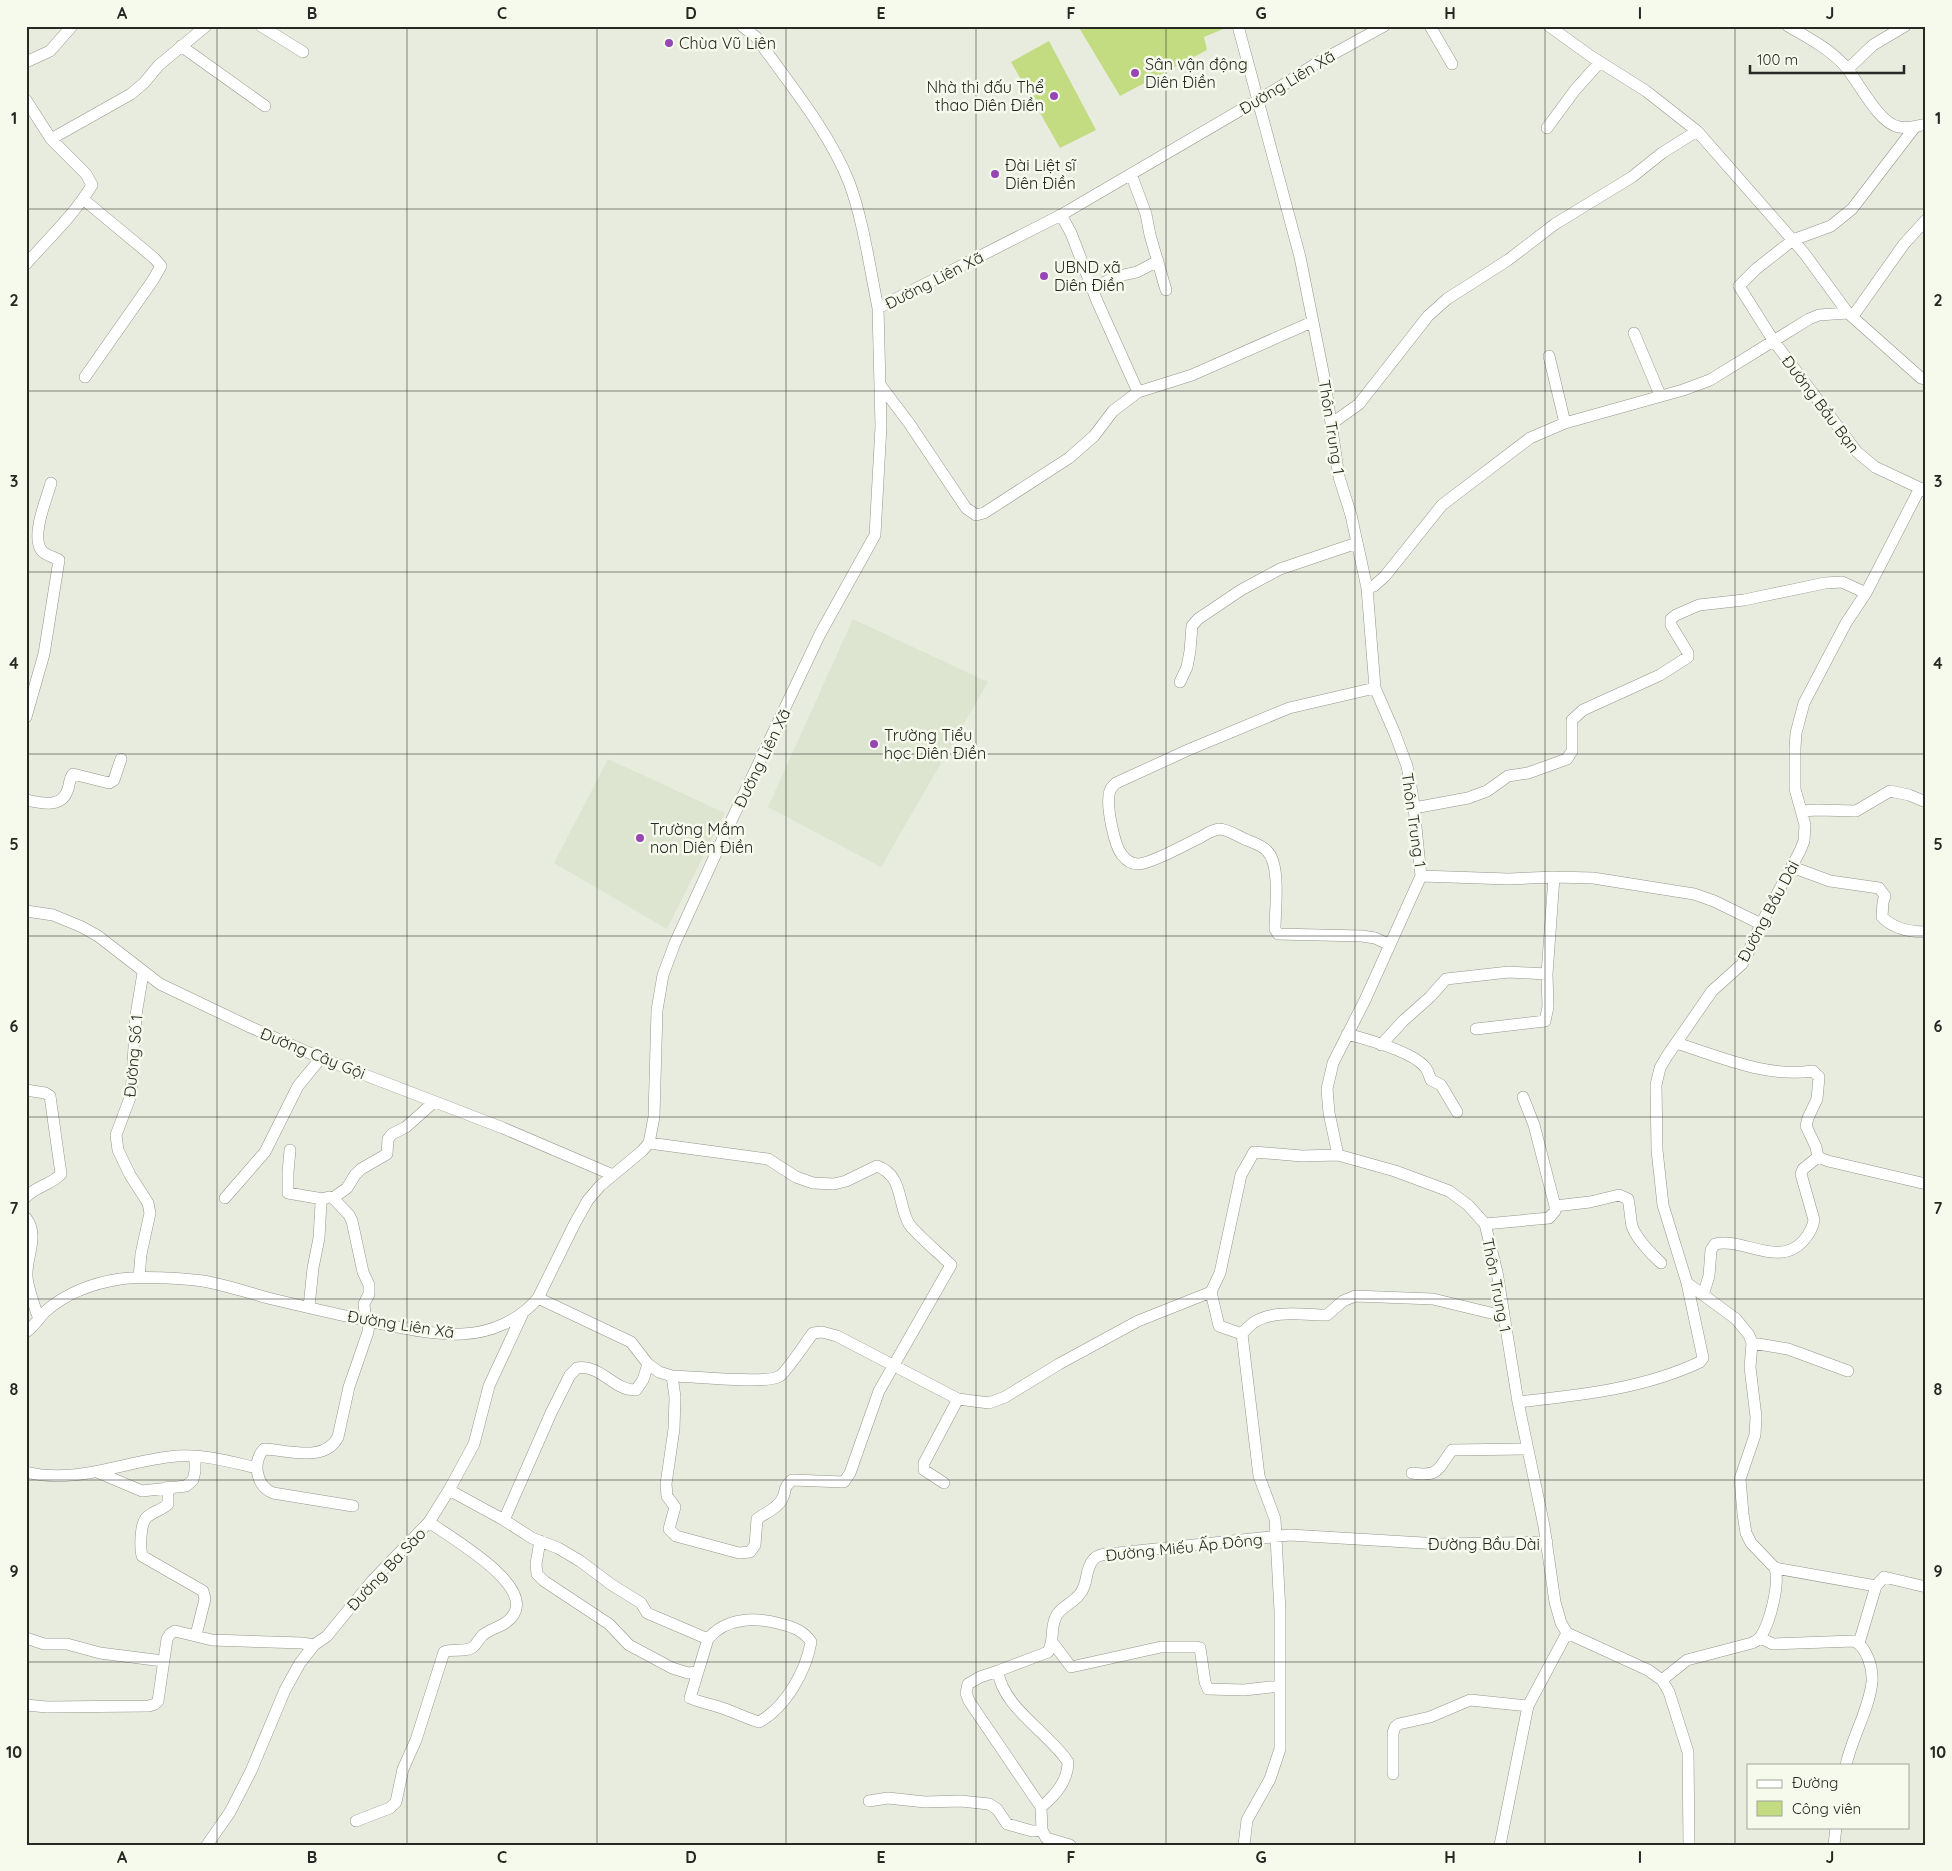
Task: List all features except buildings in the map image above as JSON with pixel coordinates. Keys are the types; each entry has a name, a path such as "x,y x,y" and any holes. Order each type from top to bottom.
{"street":[{"path":"26,62 50,51 72,26"},
{"path":"51,139 131,94 144,83 159,65 206,26"},
{"path":"261,26 303,52"},
{"path":"742,26 756,37 824,135 840,163 849,183 861,226 878,308"},
{"name":"Thôn Trung 1","path":"1238,26 1300,257 1325,382 1339,476 1351,515 1367,588 1375,688 1407,766 1414,808 1421,876 1365,1000 1333,1063 1327,1089 1329,1113 1338,1155 1395,1171 1449,1191 1468,1205 1485,1224 1496,1265 1518,1402 1547,1542"},
{"name":"Đường Liên Xã","path":"26,1332 48,1309 59,1301 82,1290 119,1279 139,1278 202,1281 369,1322 437,1334 463,1334 484,1331 522,1315 538,1298 584,1208 600,1186 642,1151 648,1143 654,1117 657,1010 663,975 724,836 820,634 874,535 881,426 878,308 1061,215 1258,100 1314,64 1384,26"},
{"path":"1430,26 1452,64"},
{"path":"1549,26 1600,62 1646,91 1697,131 1804,253 1850,315 1921,378 1926,379"},
{"path":"1788,26 1817,43 1848,68 1870,102 1890,123 1899,128 1920,126"},
{"path":"1848,68 1873,45 1905,26"},
{"path":"181,46 265,106"},
{"path":"1547,128 1575,90 1600,62"},
{"path":"26,100 51,139 86,174 92,185 84,199 66,222 26,264"},
{"path":"1793,240 1831,226 1852,209 1920,126"},
{"path":"1331,424 1359,404 1428,316 1447,299 1508,260 1555,224 1632,177 1662,153 1697,131"},
{"path":"1131,174 1146,214 1150,236 1166,290"},
{"path":"84,199 154,258 160,266 153,280 85,377"},
{"path":"1061,215 1071,233 1138,392"},
{"path":"1850,315 1893,263 1904,244 1926,220"},
{"name":"Đường Bầu Bạn","path":"1793,240 1756,269 1739,286 1773,340 1863,458 1885,472 1923,490"},
{"path":"1093,289 1114,278 1136,272 1158,261"},
{"path":"1367,588 1374,586 1386,576 1442,505 1530,438 1565,423 1682,390 1717,377 1773,340 1819,315 1850,315"},
{"path":"881,386 909,423 966,508 976,515 984,513 1069,458 1094,436 1114,411 1138,392 1192,375 1312,322"},
{"path":"1634,333 1660,395"},
{"path":"1549,356 1565,423"},
{"path":"26,717 44,654 59,560 43,553 39,546 40,522 51,483"},
{"name":"Đường Bầu Dài","path":"1518,1402 1572,1396 1634,1385 1662,1378 1700,1362 1703,1354 1686,1283 1663,1205 1657,1150 1656,1085 1660,1068 1712,992 1742,964 1792,867 1804,840 1805,825 1795,789 1794,762 1799,717 1804,703 1836,642 1866,593 1923,490"},
{"path":"1180,682 1187,667 1192,626 1198,619 1241,590 1280,569 1357,543"},
{"path":"1414,808 1468,798 1487,790 1508,776 1528,773 1567,759 1572,751 1570,727 1574,717 1583,710 1660,675 1688,657 1688,653 1671,625 1671,619 1676,615 1698,605 1744,600 1825,583 1842,582 1866,593"},
{"path":"1375,688 1289,708 1188,750 1116,783 1110,789 1108,797 1119,850 1130,862 1139,864 1179,848 1212,831 1226,831 1258,844 1268,851 1274,861 1276,878 1275,929 1278,934 1362,936 1375,938 1390,945"},
{"path":"26,800 43,803 59,802 64,798 70,778 74,774 109,783 114,780 121,759"},
{"path":"1801,811 1856,811 1890,790 1926,802"},
{"path":"1792,867 1830,881 1879,888 1885,896 1882,917 1886,921 1907,931 1926,932"},
{"path":"1421,876 1510,879 1554,876 1593,878 1694,894 1714,901 1761,924"},
{"path":"1476,1029 1545,1021 1548,1007 1547,974 1554,876"},
{"name":"Đường Cây Gội","path":"26,911 53,915 82,926 98,936 143,973 160,984 250,1027 320,1058 613,1174"},
{"path":"1381,1045 1403,1020 1430,997 1446,978 1509,972 1547,974"},
{"name":"Đường Số 1","path":"139,1278 141,1254 150,1213 148,1203 120,1155 116,1135 131,1095 136,1015 143,973"},
{"path":"1347,1034 1381,1045 1417,1060 1426,1067 1431,1080 1441,1085 1457,1112"},
{"path":"1676,1043 1768,1072 1799,1073 1813,1071 1816,1073 1819,1077 1818,1095 1806,1126 1816,1147 1818,1157"},
{"path":"225,1198 265,1152 298,1086 320,1058"},
{"path":"26,1090 50,1096 61,1174 56,1180 31,1191 26,1197"},
{"path":"1485,1224 1549,1218 1555,1211 1534,1125 1523,1097"},
{"path":"309,1307 313,1268 319,1238 320,1214 328,1198 347,1188 355,1174 361,1169 387,1154 388,1138 406,1127 434,1102"},
{"path":"648,1143 768,1159 796,1177 813,1183 834,1184 846,1181 877,1166 887,1169 895,1180 910,1224 951,1265 879,1391 850,1472 844,1482 792,1480 784,1487 783,1498 775,1507 756,1519 755,1546 750,1552 739,1553 676,1536 669,1529 675,1507 667,1496 666,1484 674,1429 675,1397 672,1376"},
{"path":"290,1150 288,1193 328,1198 350,1215 363,1272 368,1285 368,1294 364,1304 369,1322 368,1332 349,1386 335,1443 321,1452 307,1453 264,1449 260,1453 257,1468 261,1484 266,1490 273,1493 354,1506"},
{"path":"1242,1334 1219,1326 1211,1292 1220,1273 1241,1175 1254,1152 1302,1156 1338,1155"},
{"path":"1818,1157 1926,1184"},
{"path":"1703,1295 1709,1276 1711,1250 1715,1244 1738,1245 1778,1253 1790,1252 1802,1242 1813,1228 1814,1220 1801,1174 1802,1169 1818,1157"},
{"path":"1555,1206 1619,1196 1628,1198 1632,1227 1650,1253 1661,1263"},
{"path":"26,1218 30,1223 32,1238 26,1272 39,1319"},
{"path":"1686,1283 1736,1319 1749,1335 1752,1343 1750,1375 1756,1417 1755,1435 1740,1479 1740,1493 1746,1533 1751,1543 1775,1568 1876,1586"},
{"path":"538,1298 631,1342 648,1364 659,1372 672,1376 762,1380 778,1377 785,1372 813,1333 822,1332 858,1346 958,1399 989,1402 1005,1397 1059,1364 1138,1321 1211,1292"},
{"path":"1242,1334 1254,1322 1268,1317 1289,1314 1327,1316 1343,1301 1355,1296 1433,1299 1503,1316"},
{"name":"Đường Ba Sào","path":"207,1845 230,1812 251,1771 285,1690 300,1663 314,1645 327,1636 372,1581 429,1522 449,1490 474,1444 489,1386 522,1315"},
{"path":"1242,1334 1259,1476 1272,1508 1277,1537 1280,1611 1280,1749 1270,1779 1247,1820 1244,1845"},
{"path":"1752,1343 1788,1349 1848,1371"},
{"path":"504,1520 551,1413 570,1375 577,1368 586,1366 598,1371 628,1390 636,1390 643,1380 648,1364"},
{"path":"944,1483 924,1470 924,1463 958,1399"},
{"path":"1412,1473 1426,1475 1438,1471 1452,1450 1528,1449"},
{"path":"26,1472 36,1475 87,1474 179,1456 221,1459 257,1468"},
{"path":"97,1472 142,1491 186,1486 193,1480 195,1457"},
{"path":"168,1487 168,1504 147,1517 143,1523 140,1544 142,1556 203,1591 204,1599 196,1635"},
{"path":"449,1490 504,1520 532,1538 558,1548 641,1603 647,1613 708,1639"},
{"path":"356,1820 390,1808 396,1802 403,1769 416,1740 444,1652 450,1649 466,1650 472,1648 483,1635 500,1627 515,1613 515,1596 504,1578 493,1567 429,1522"},
{"name":"Đường Bầu Dài","path":"1277,1537 1306,1536 1440,1544 1547,1542 1555,1602 1561,1623 1567,1633"},
{"name":"Đường Miếu Ấp Đông","path":"1053,1643 1052,1631 1055,1617 1086,1586 1088,1571 1093,1559 1100,1555 1277,1537"},
{"path":"540,1541 536,1564 537,1574 544,1581 609,1624 630,1645 672,1668 688,1673 698,1672"},
{"path":"1662,1680 1686,1660 1752,1643 1760,1638 1768,1619 1776,1582 1775,1568"},
{"path":"1859,1643 1876,1586 1884,1577 1926,1587"},
{"path":"752,1618 767,1620 799,1630 807,1635 811,1642 809,1653 797,1680 781,1703 759,1722 690,1698 698,1672 708,1639 715,1630 752,1618"},
{"path":"26,1705 47,1707 149,1706 155,1704 158,1700 163,1661 170,1634 175,1631 212,1640 302,1642 314,1645"},
{"path":"1500,1845 1528,1706 1567,1633 1648,1670 1662,1680 1673,1701 1688,1752 1689,1845"},
{"path":"26,1638 44,1644 68,1644 100,1653 163,1661"},
{"path":"1760,1638 1773,1644 1845,1640 1859,1643 1867,1656 1872,1681 1846,1764"},
{"path":"1070,1845 1046,1838 1042,1830 1041,1807 976,1712 966,1693 968,1684 980,1677 1048,1652 1053,1643 1071,1667 1161,1647 1195,1647 1200,1648 1204,1682 1208,1689 1244,1690 1280,1686"},
{"path":"998,1671 999,1681 1009,1697 1036,1728 1062,1752 1068,1762 1065,1778 1058,1790 1041,1807"},
{"path":"1393,1774 1393,1733 1395,1727 1399,1724 1430,1717 1470,1700 1528,1706"},
{"path":"869,1801 888,1798 925,1802 961,1801 989,1804 997,1809 1007,1824 1032,1830 1042,1830"},
{"path":"1834,1845 1836,1828"}],"shaded area":[{"name":"Trường Tiểu học Diên Điền","path":"853,619 988,682 881,867 768,807"},
{"name":"Trường Mầm non Diên Điền","path":"608,759 725,813 667,929 554,863"}],"green space":[{"name":"Sân vận động Diên Điền","path":"1078,26 1228,27 1204,37 1207,50 1120,96"},
{"name":"Nhà thi đấu Thể thao Diên Điền","path":"1049,41 1096,130 1060,148 1011,62"}],"place":[{"name":"Chùa Vũ Liên","path":"669,43"},
{"name":"Sân vận động Diên Điền","path":"1135,73"},
{"name":"Nhà thi đấu Thể thao Diên Điền","path":"1054,96"},
{"name":"Đài Liệt sĩ Diên Điền","path":"995,174"},
{"name":"UBND xã Diên Điền","path":"1044,276"},
{"name":"Trường Tiểu học Diên Điền","path":"874,744"},
{"name":"Trường Mầm non Diên Điền","path":"640,838"}]}
